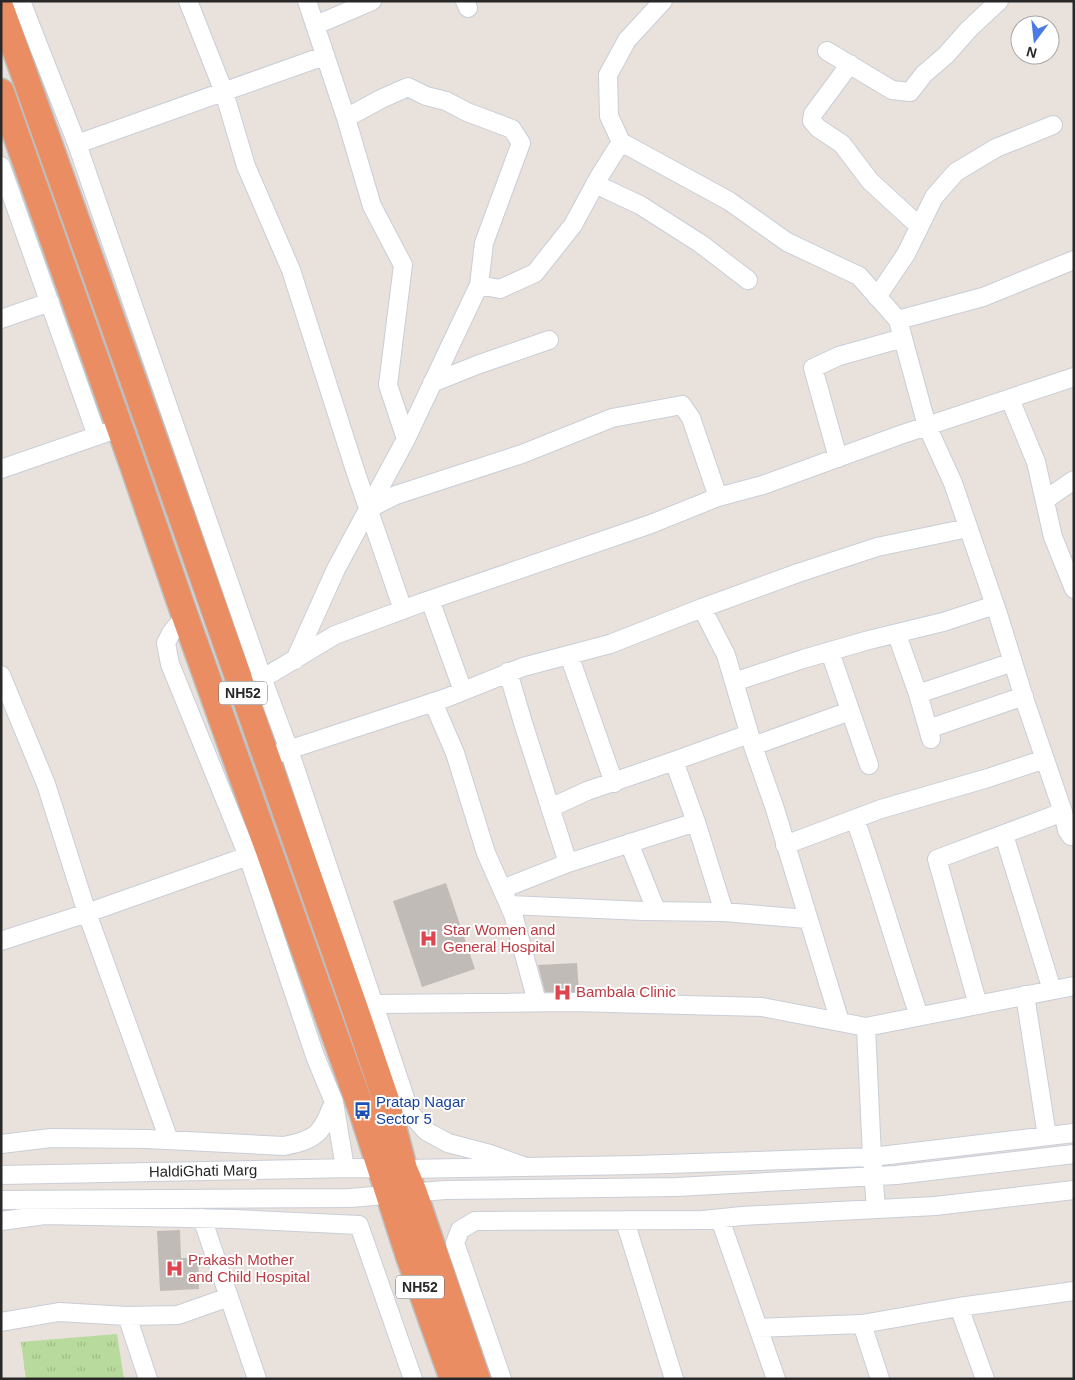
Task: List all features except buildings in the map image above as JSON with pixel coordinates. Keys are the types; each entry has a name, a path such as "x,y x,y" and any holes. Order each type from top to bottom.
{"highway":[{"name":"NH52","path":"1,9 163,462 278,754 365,1006 386,1100 392,1169"},
{"name":"NH52","path":"1,92 109,432 185,616 362,1110 392,1169 476,1379"},
{"name":"NH52","path":"401,1194 453,1379"}],"street":[{"path":"20,1 77,144 252,685 335,635 430,600 651,524 718,497 763,485 927,426 1074,377"},
{"path":"188,1 224,92 246,166 291,270 368,509 403,610"},
{"path":"307,1 346,118 372,206 404,265 388,385 406,438"},
{"path":"316,25 372,1"},
{"path":"664,1 627,40 608,75 609,116 621,142 729,201 787,242 859,276 898,320 927,426 953,483 995,605 1063,812 1067,830 1071,836 1074,836"},
{"path":"827,51 892,90 910,92 924,74 946,55 969,29 999,1"},
{"path":"77,144 324,56"},
{"path":"850,64 813,114 812,121 818,128 842,144 870,181 919,226"},
{"path":"295,660 336,569 406,438 479,285 484,243 521,143 512,129 467,112 446,101 426,96 408,87 380,99 346,118"},
{"path":"877,297 906,254 934,197 956,172 996,148 1053,125"},
{"path":"479,285 500,289 535,273 573,225 621,142"},
{"path":"1,166 50,302 109,432 1,469"},
{"path":"595,184 640,205 701,244 748,280"},
{"path":"898,320 983,297 1074,260"},
{"path":"1,318 50,302"},
{"path":"838,458 813,368 839,356 903,338"},
{"path":"432,383 549,340"},
{"path":"1010,398 1036,462 1053,537 1068,556 1074,589"},
{"path":"368,509 396,495 522,454 612,418 682,405 691,418 718,497"},
{"path":"1045,500 1074,480"},
{"path":"278,754 433,702 523,667 610,644 702,608 877,546 968,528"},
{"path":"430,600 463,691"},
{"path":"734,682 869,640 897,635 995,605"},
{"path":"702,608 726,655 840,1022"},
{"path":"185,616 171,633 166,643 170,664 248,856 315,1056 334,1102 345,1168"},
{"path":"897,635 930,734 1024,696"},
{"path":"830,652 869,764"},
{"path":"569,655 614,783"},
{"path":"918,694 1013,662"},
{"path":"508,672 568,863"},
{"path":"1,675 46,784 87,913 170,1140"},
{"path":"433,702 455,753 486,853 513,914 537,1002"},
{"path":"550,808 587,791 674,762 850,711"},
{"path":"785,845 881,808 988,778 1045,759"},
{"path":"674,762 696,822 724,912"},
{"path":"978,1004 937,859 1063,812"},
{"path":"855,819 878,882 894,943 919,1016"},
{"path":"502,889 568,863 696,822"},
{"path":"1004,835 1052,990"},
{"path":"629,843 656,910"},
{"path":"1,941 87,913 248,856"},
{"path":"509,906 724,912 807,919"},
{"path":"523,1166 490,1154 448,1143 426,1130 410,1113 402,1090 365,1006 537,1002 762,1007 866,1027 1074,986"},
{"path":"1026,995 1047,1136"},
{"path":"866,1027 876,1209"},
{"path":"1,1144 51,1138 170,1140 284,1146 300,1143 314,1137 324,1126 334,1102"},
{"name":"HaldiGhati Marg","path":"1,1175 345,1168 637,1165 872,1157 1074,1133"},
{"name":"HaldiGhati Marg","path":"1,1200 350,1198 445,1190 677,1187 874,1177 1074,1154"},
{"path":"502,1379 455,1243 460,1230 475,1221 720,1219 935,1206 1074,1190"},
{"path":"1,1221 45,1215 202,1218 359,1225 413,1379"},
{"path":"202,1218 257,1379"},
{"path":"720,1219 776,1379"},
{"path":"625,1221 674,1379"},
{"path":"758,1328 862,1324 959,1307 1074,1291"},
{"path":"1,1322 59,1312 127,1316 178,1316 229,1297"},
{"path":"959,1307 985,1379"},
{"path":"127,1316 148,1379"},
{"path":"862,1324 880,1379"}],"green space":[{"path":"117,1334 124,1379 26,1379 21,1342"}],"place":[{"name":"Star Women and General Hospital","path":"429,939"},
{"name":"Bambala Clinic","path":"562,992"},
{"name":"Pratap Nagar Sector 5","path":"362,1111"},
{"name":"Prakash Mother and Child Hospital","path":"174,1269"}]}
